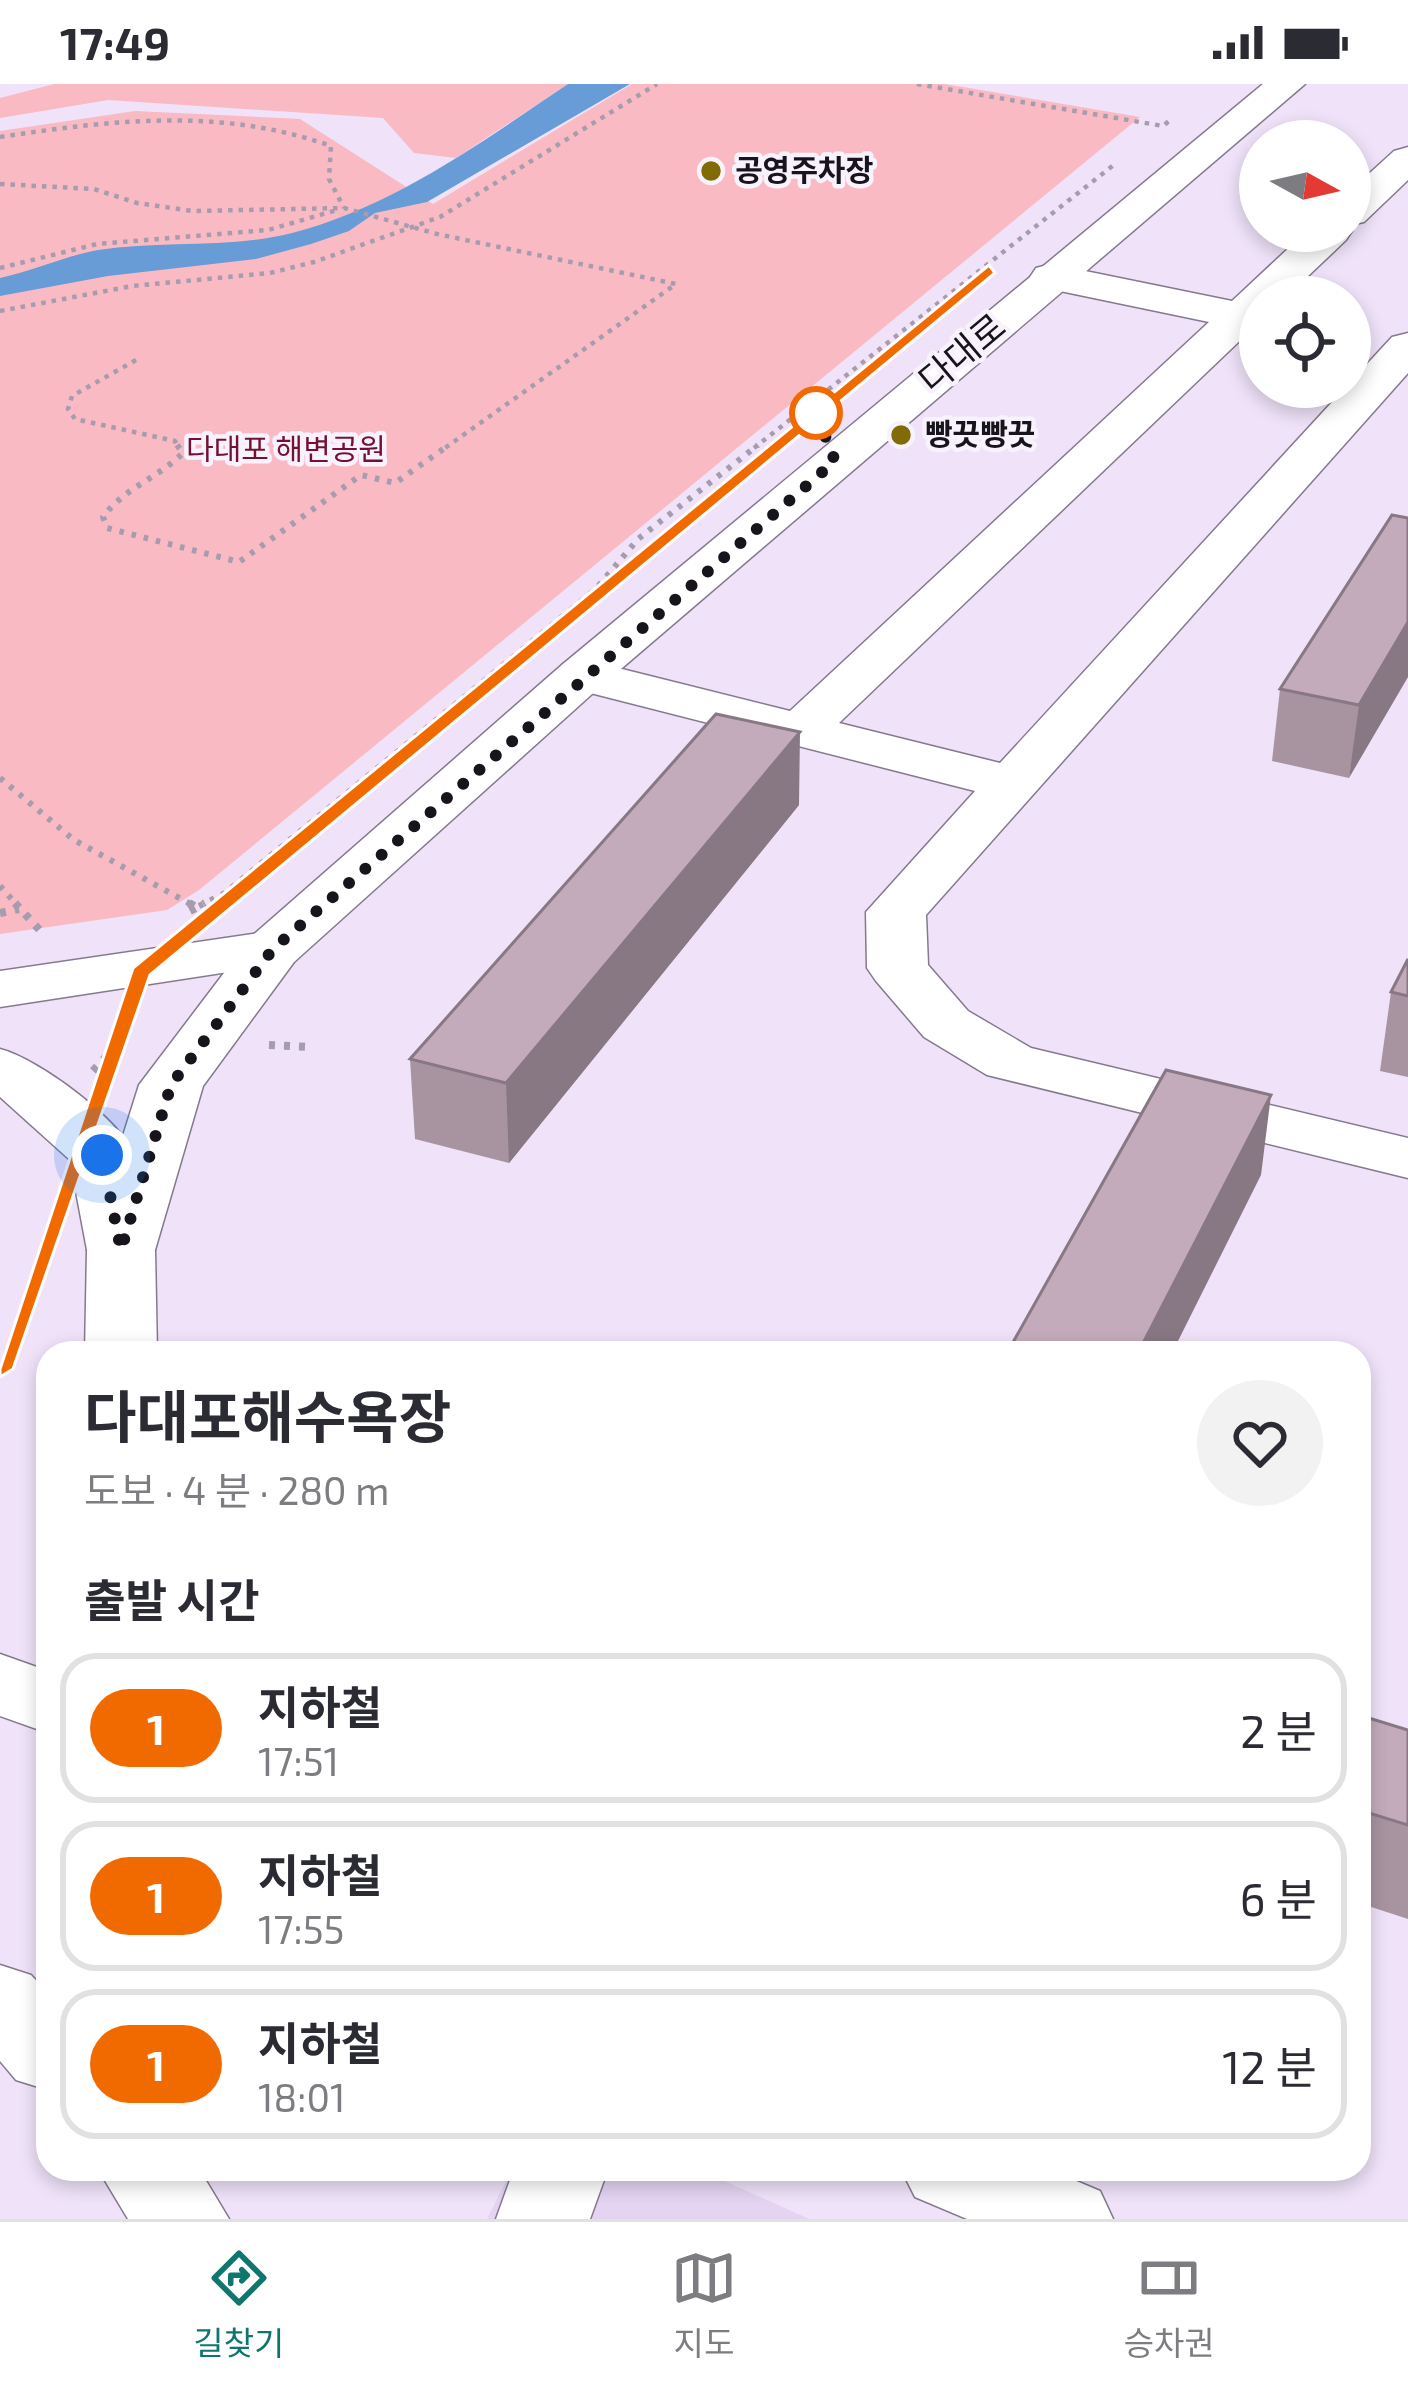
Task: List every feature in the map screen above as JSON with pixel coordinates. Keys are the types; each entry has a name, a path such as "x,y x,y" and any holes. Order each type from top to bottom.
{"street":[{"name":"다대로","path":"121,1341 121,1250 171,1085 273,949 583,675 1286,84"},
{"path":"1371,193 1408,159"},
{"path":"1287,276 1310,252"},
{"path":"1051,277 1239,306"},
{"path":"801,730 1239,323"},
{"path":"1371,343 1407,349"},
{"path":"1407,349 896,912 898,968 946,1024 1010,1062 1408,1158"},
{"path":"583,675 1012,783"},
{"path":"12,965 273,949"},
{"path":"0,1068 41,1095 102,1155 121,1250"},
{"path":"0,1683 36,1699"},
{"path":"0,2000 36,2040"},
{"path":"154,2181 182,2219"},
{"path":"543,2219 557,2181"},
{"path":"977,2181 1066,2219"}],"path":[{"path":"0,310 132,286 270,273 314,262 440,217 657,84"},
{"path":"917,84 1163,125"},
{"path":"1145,140 1180,112"},
{"path":"0,137 143,117 291,128 331,146 329,179 344,208"},
{"path":"180,917 225,892 595,590 638,539 1126,155"},
{"path":"0,184 94,189 137,203 194,211 344,208 676,284 395,483 361,475 239,562 107,528 103,518 112,502 174,464 183,453 176,441 75,418 68,409 72,396 136,360"},
{"path":"0,268 97,244 268,230 344,208"},
{"path":"0,778 74,839 197,908"},
{"path":"0,886 46,938 12,965"},
{"path":"0,913 21,909"},
{"path":"83,1083 123,1038 142,998"}],"shaded area":[{"path":"506,2181 725,2181 809,2219 487,2219"}],"green space":[{"path":"54,84 568,84 456,158 414,153 383,118 108,100 0,118 0,98"},
{"name":"다대포 해변공원","path":"632,84 945,84 1140,117 199,890 167,910 0,934 0,131 135,111 300,119 433,204"}],"water":[{"path":"568,84 630,84 427,202 375,213 349,231 311,244 256,259 108,276 0,296 0,278 86,253 268,238 329,221 436,170"}],"building":[{"path":"1392,515 1408,518 1408,622 1359,705 1280,689"},
{"path":"716,714 800,732 506,1083 410,1059"},
{"path":"1408,959 1408,996 1391,992"},
{"path":"1166,1070 1271,1095 1144,1341 1014,1341"},
{"path":"1371,1719 1408,1730 1408,1825 1371,1814"}],"metro line":[{"name":"1","path":"0,1369 140,972 989,269"}],"place":[{"name":"공영주차장","path":"711,171"},
{"name":"빵끗빵끗","path":"901,435"}],"route":[{"path":"102,1155 121,1250 171,1085 273,949 583,675 835,461 816,413"}]}
